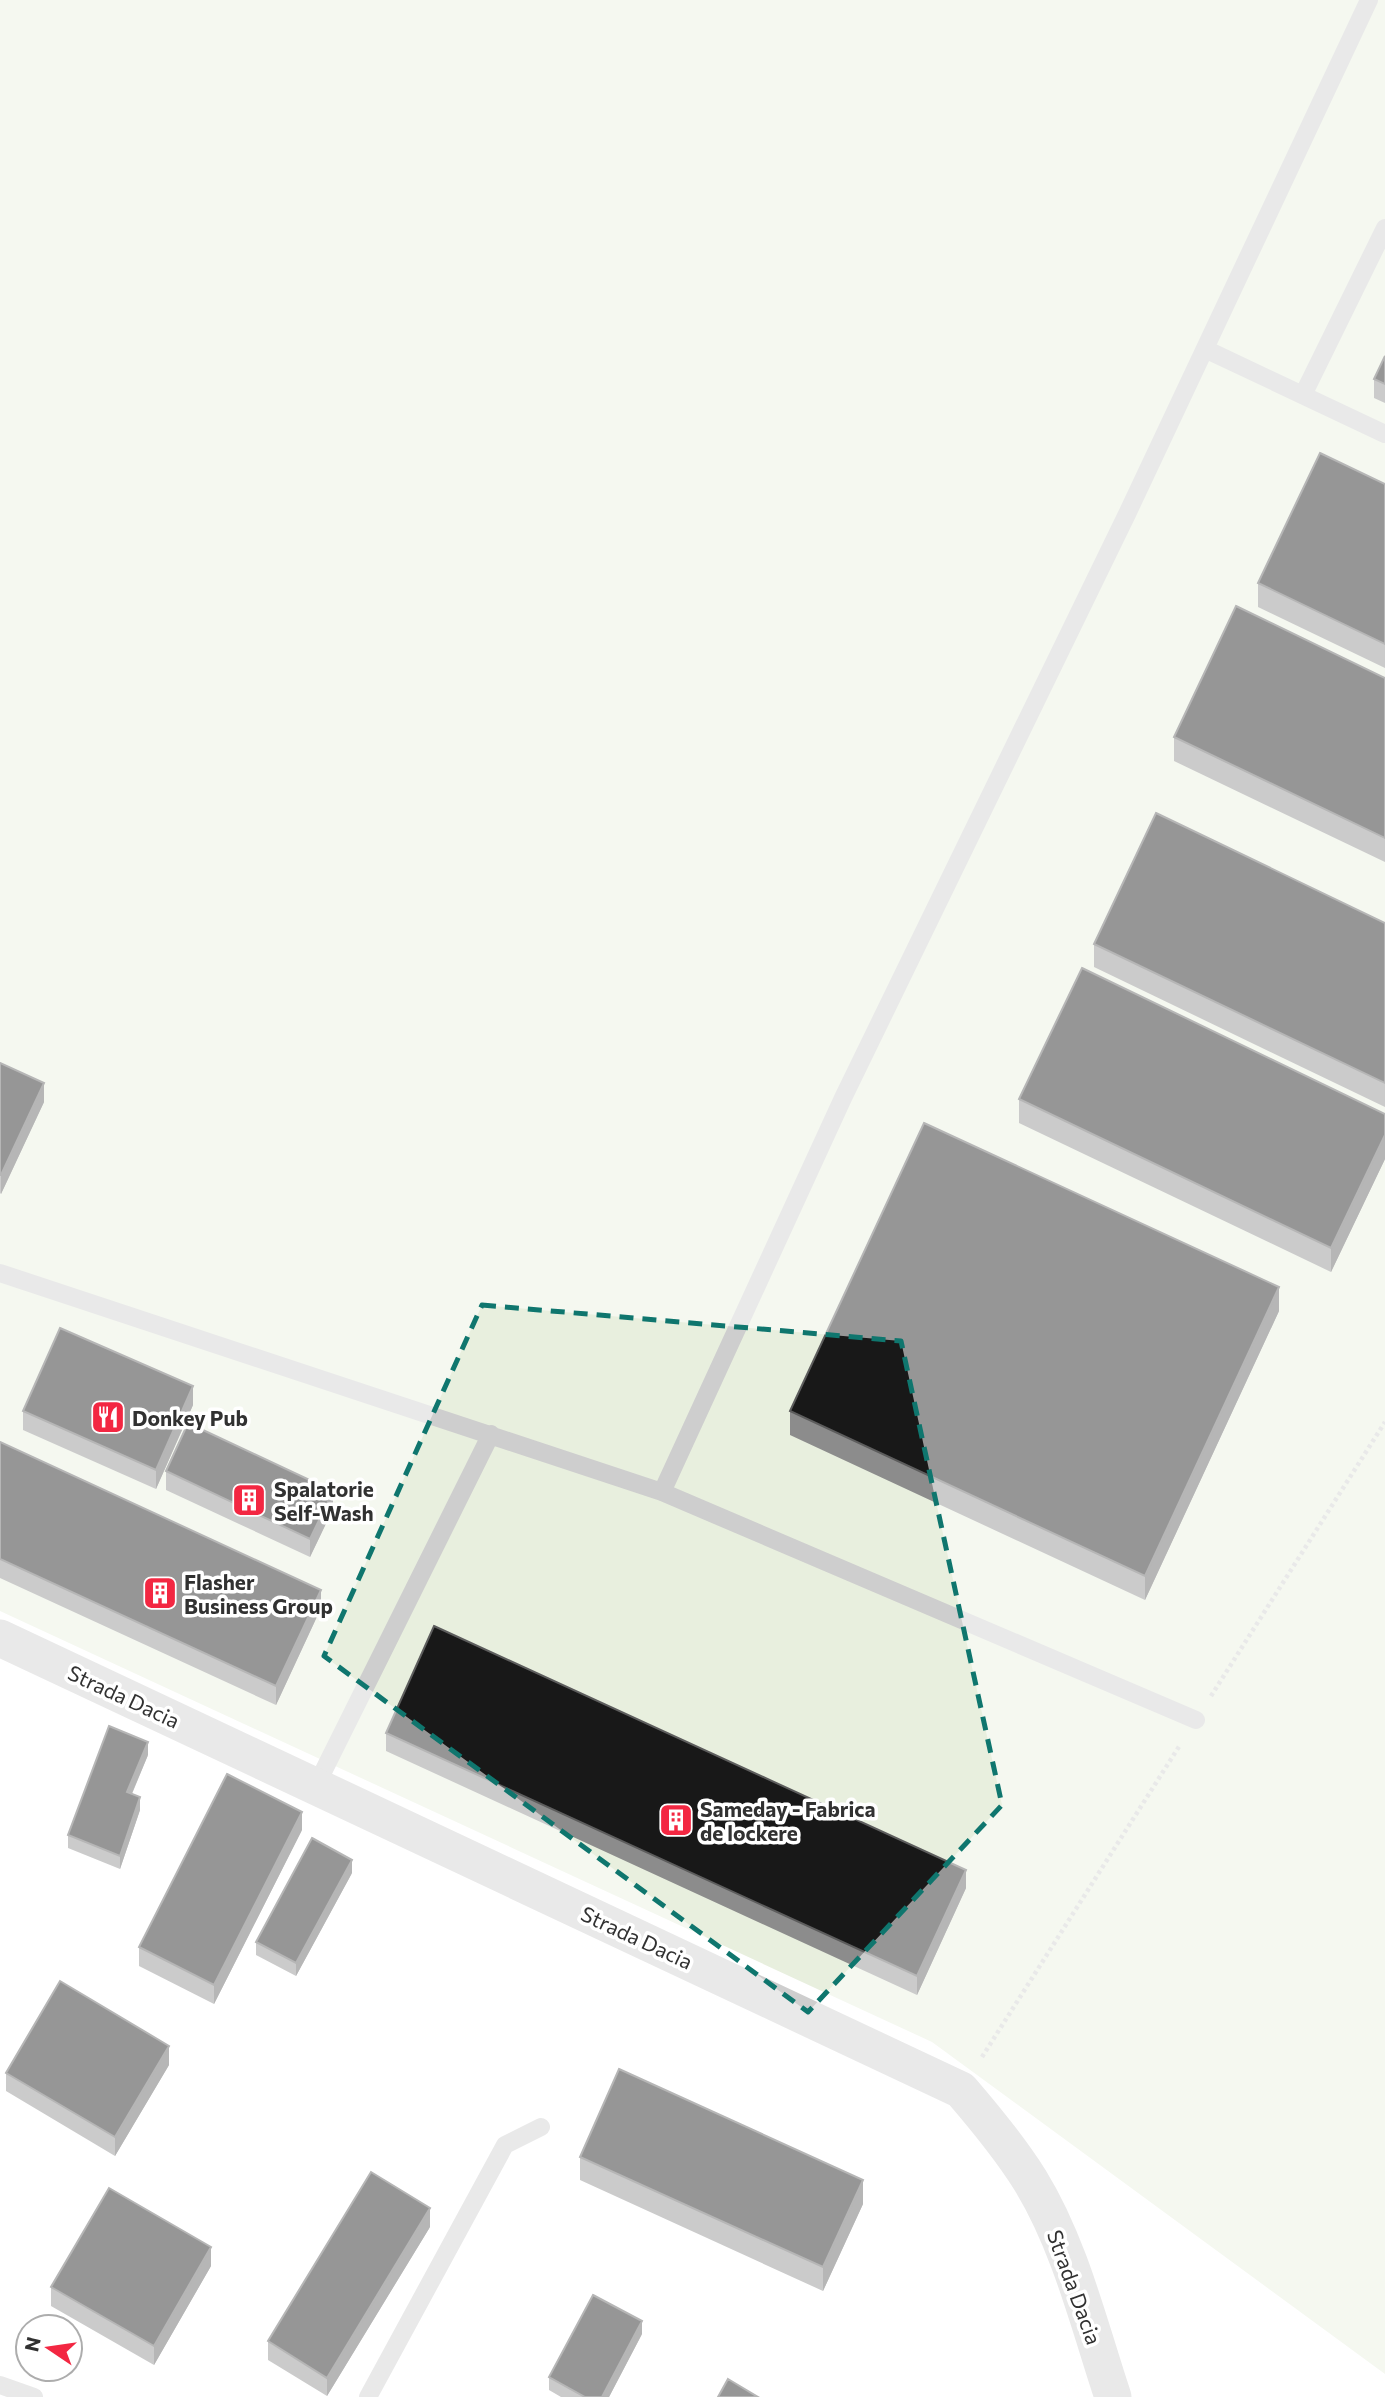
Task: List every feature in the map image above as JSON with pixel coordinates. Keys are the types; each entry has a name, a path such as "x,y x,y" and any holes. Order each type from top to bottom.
{"street":[{"name":"Strada Dacia","path":"0,1637 961,2090 999,2134 1042,2204 1058,2237 1113,2397"}],"lane":[{"path":"662,1492 843,1098 1205,349 1369,0"},
{"path":"1303,395 1385,228"},
{"path":"1205,349 1385,434"},
{"path":"0,1273 662,1492 1196,1720"},
{"path":"316,1786 491,1434"},
{"path":"368,2397 505,2145 541,2127"},
{"path":"0,2385 34,2397"}],"path":[{"path":"961,2090 1385,1422"}],"highlighted area":[{"path":"482,1305 901,1341 1002,1805 808,2012 324,1656"}],"green space":[{"path":"0,0 1385,0 1385,2374 932,2042 0,1611"}],"building":[{"path":"1385,356 1385,384 1374,379"},
{"path":"1320,453 1385,484 1385,644 1258,583"},
{"path":"1236,606 1385,678 1385,838 1174,737"},
{"path":"1156,813 1385,923 1385,1083 1094,944"},
{"path":"1082,968 1385,1114 1385,1135 1331,1248 1019,1099"},
{"path":"0,1063 44,1083 1,1175 0,1175"},
{"path":"924,1123 1279,1287 1145,1576 790,1411"},
{"name":"Donkey Pub","path":"60,1328 193,1386 156,1470 23,1411"},
{"name":"Spalatorie Self-Wash","path":"188,1423 333,1491 310,1539 166,1471"},
{"name":"Flasher Business Group","path":"0,1442 321,1590 276,1686 0,1559"},
{"name":"Sameday - Fabrica de lockere","path":"434,1626 966,1870 917,1976 386,1733"},
{"path":"109,1726 148,1742 127,1792 140,1797 120,1856 68,1835"},
{"path":"227,1774 302,1812 214,1985 139,1947"},
{"path":"312,1838 352,1860 296,1963 256,1942"},
{"path":"60,1981 169,2046 115,2137 6,2073"},
{"path":"619,2069 863,2180 823,2267 580,2157"},
{"path":"371,2172 430,2208 327,2378 268,2341"},
{"path":"109,2188 211,2247 154,2346 51,2287"},
{"path":"593,2295 642,2321 602,2397 585,2397 549,2377"},
{"path":"728,2379 758,2397 718,2397"}],"place":[{"name":"Donkey Pub","path":"108,1417"},
{"name":"Spalatorie Self-Wash","path":"249,1500"},
{"name":"Flasher Business Group","path":"160,1593"},
{"name":"Sameday - Fabrica de lockere","path":"676,1820"}]}
